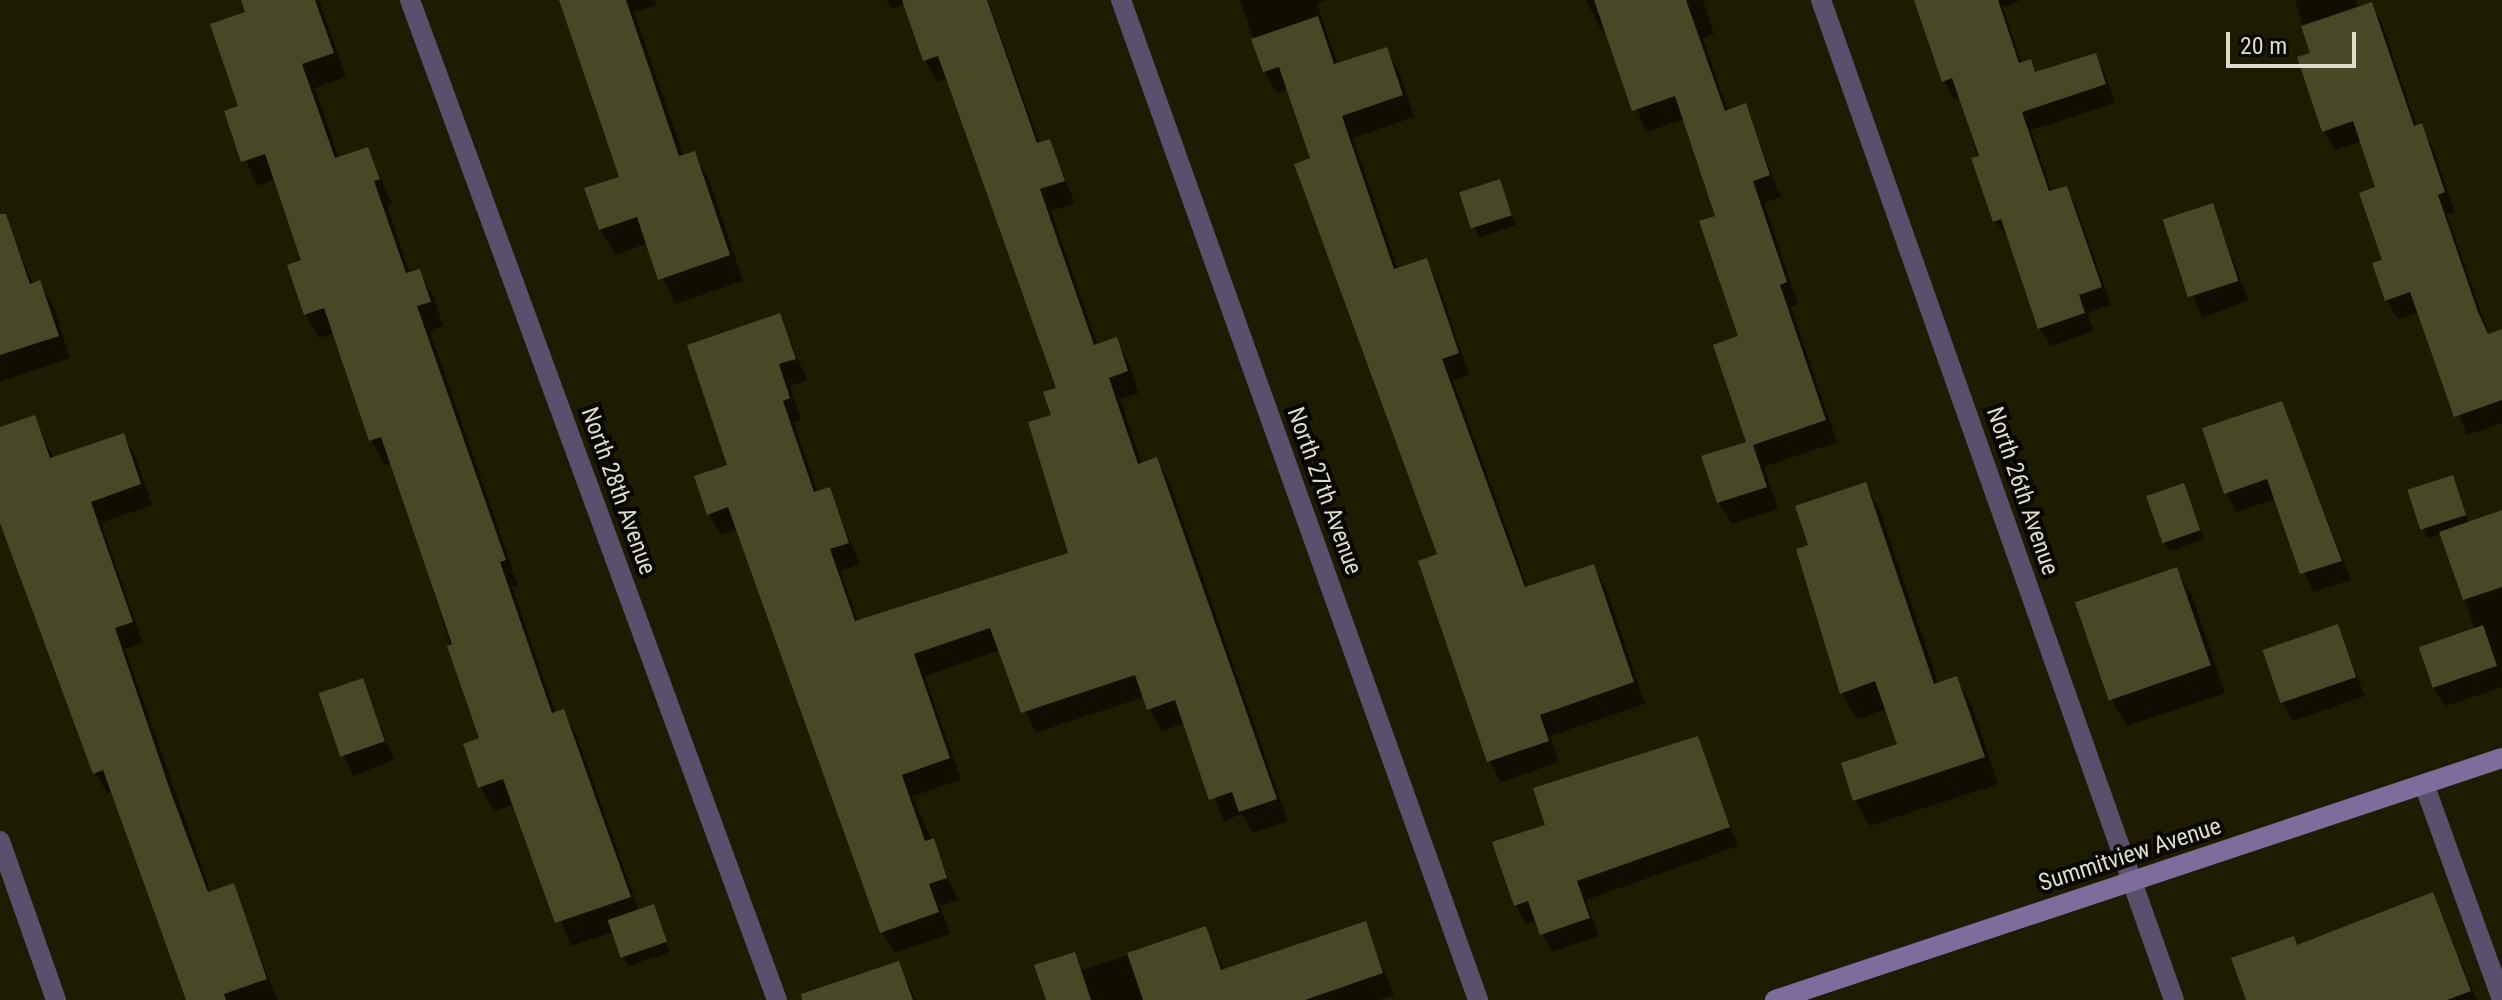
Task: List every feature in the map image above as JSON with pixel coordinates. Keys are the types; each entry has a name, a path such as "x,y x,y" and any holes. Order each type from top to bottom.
{"main road":[{"name":"Summitview Avenue","path":"1775,1000 2502,758"}],"street":[{"name":"North 28th Avenue","path":"410,0 777,1000"},
{"name":"North 27th Avenue","path":"1121,0 1478,1000"},
{"name":"North 26th Avenue","path":"1821,0 2174,1000"},
{"path":"2424,784 2502,999"},
{"path":"0,841 56,1000"}],"building":[{"path":"241,0 315,0 334,53 302,64 335,158 368,147 380,179 374,181 406,273 420,269 431,302 417,306 506,560 500,562 552,713 564,709 631,897 555,923 503,779 478,788 463,744 479,738 447,646 452,644 381,437 369,441 324,308 304,315 287,265 301,260 265,154 241,162 224,111 238,106 210,24 245,12"},
{"path":"559,0 626,0 679,156 695,151 730,255 658,280 637,217 599,230 584,188 619,177"},
{"path":"902,0 987,0 1037,143 1050,139 1065,181 1040,189 1094,345 1117,337 1128,371 1109,378 1138,464 1157,457 1277,799 1239,812 1232,792 1209,800 1175,700 1147,710 1135,675 1021,713 990,628 914,654 950,758 902,775 925,841 934,838 947,878 929,884 939,912 880,933 728,507 707,515 694,476 727,465 687,345 780,313 796,359 779,364 790,398 783,401 814,492 830,487 849,543 830,549 855,621 1068,553 1028,422 1051,415 1043,392 1056,388 938,56 923,61"},
{"path":"1594,0 1686,0 1725,111 1746,103 1770,175 1753,181 1787,282 1780,285 1826,420 1753,445 1767,487 1717,503 1701,456 1746,442 1713,345 1738,336 1699,221 1715,216 1675,96 1632,111"},
{"path":"1914,0 1998,0 2019,63 2031,59 2035,72 2096,53 2106,84 2022,112 2049,191 2067,186 2102,287 2079,295 2085,313 2038,329 2001,219 1993,222 1971,158 1979,156 1952,78 1942,82"},
{"path":"2372,2 2414,126 2422,123 2445,192 2438,195 2478,312 2488,334 2502,329 2502,400 2454,417 2410,292 2385,301 2372,263 2382,260 2359,193 2375,187 2353,121 2322,132 2297,57 2310,53 2301,26"},
{"path":"1318,16 1334,64 1387,47 1403,95 1342,116 1394,269 1427,258 1459,353 1442,359 1525,587 1594,564 1634,682 1540,715 1549,741 1487,762 1418,561 1437,554 1294,164 1310,158 1279,67 1263,72 1251,39"},
{"path":"1500,179 1512,215 1471,228 1459,192"},
{"path":"2213,203 2238,281 2188,297 2163,219"},
{"path":"0,214 6,214 30,284 40,280 59,336 0,355"},
{"path":"2282,401 2342,561 2300,574 2267,479 2224,494 2202,428"},
{"path":"35,415 50,458 124,433 141,484 91,502 133,622 115,628 170,790 208,892 234,883 267,979 224,994 226,1000 186,1000 103,770 93,774 0,523 0,427"},
{"path":"2453,475 2466,515 2420,530 2407,490"},
{"path":"1866,482 1934,684 1957,676 1985,757 1853,801 1841,763 1897,744 1875,681 1840,694 1796,549 1808,545 1795,506"},
{"path":"2184,483 2200,530 2162,543 2146,496"},
{"path":"2502,510 2502,587 2463,600 2439,532"},
{"path":"2177,567 2211,665 2109,700 2075,602"},
{"path":"2338,624 2356,677 2281,703 2262,650"},
{"path":"2483,625 2497,666 2433,688 2419,647"},
{"path":"363,678 385,741 340,757 319,693"},
{"path":"1698,736 1730,827 1577,881 1590,918 1540,935 1528,901 1514,906 1492,842 1545,825 1533,788"},
{"path":"2433,892 2471,991 2447,1000 2246,1000 2231,958 2294,936 2297,945"},
{"path":"654,904 667,942 621,958 608,920"},
{"path":"1366,921 1383,973 1305,1000 1143,1000 1127,953 1206,926 1221,970"},
{"path":"1075,952 1091,1000 1046,1000 1034,965"},
{"path":"899,961 913,1000 802,1000 801,994"}]}
